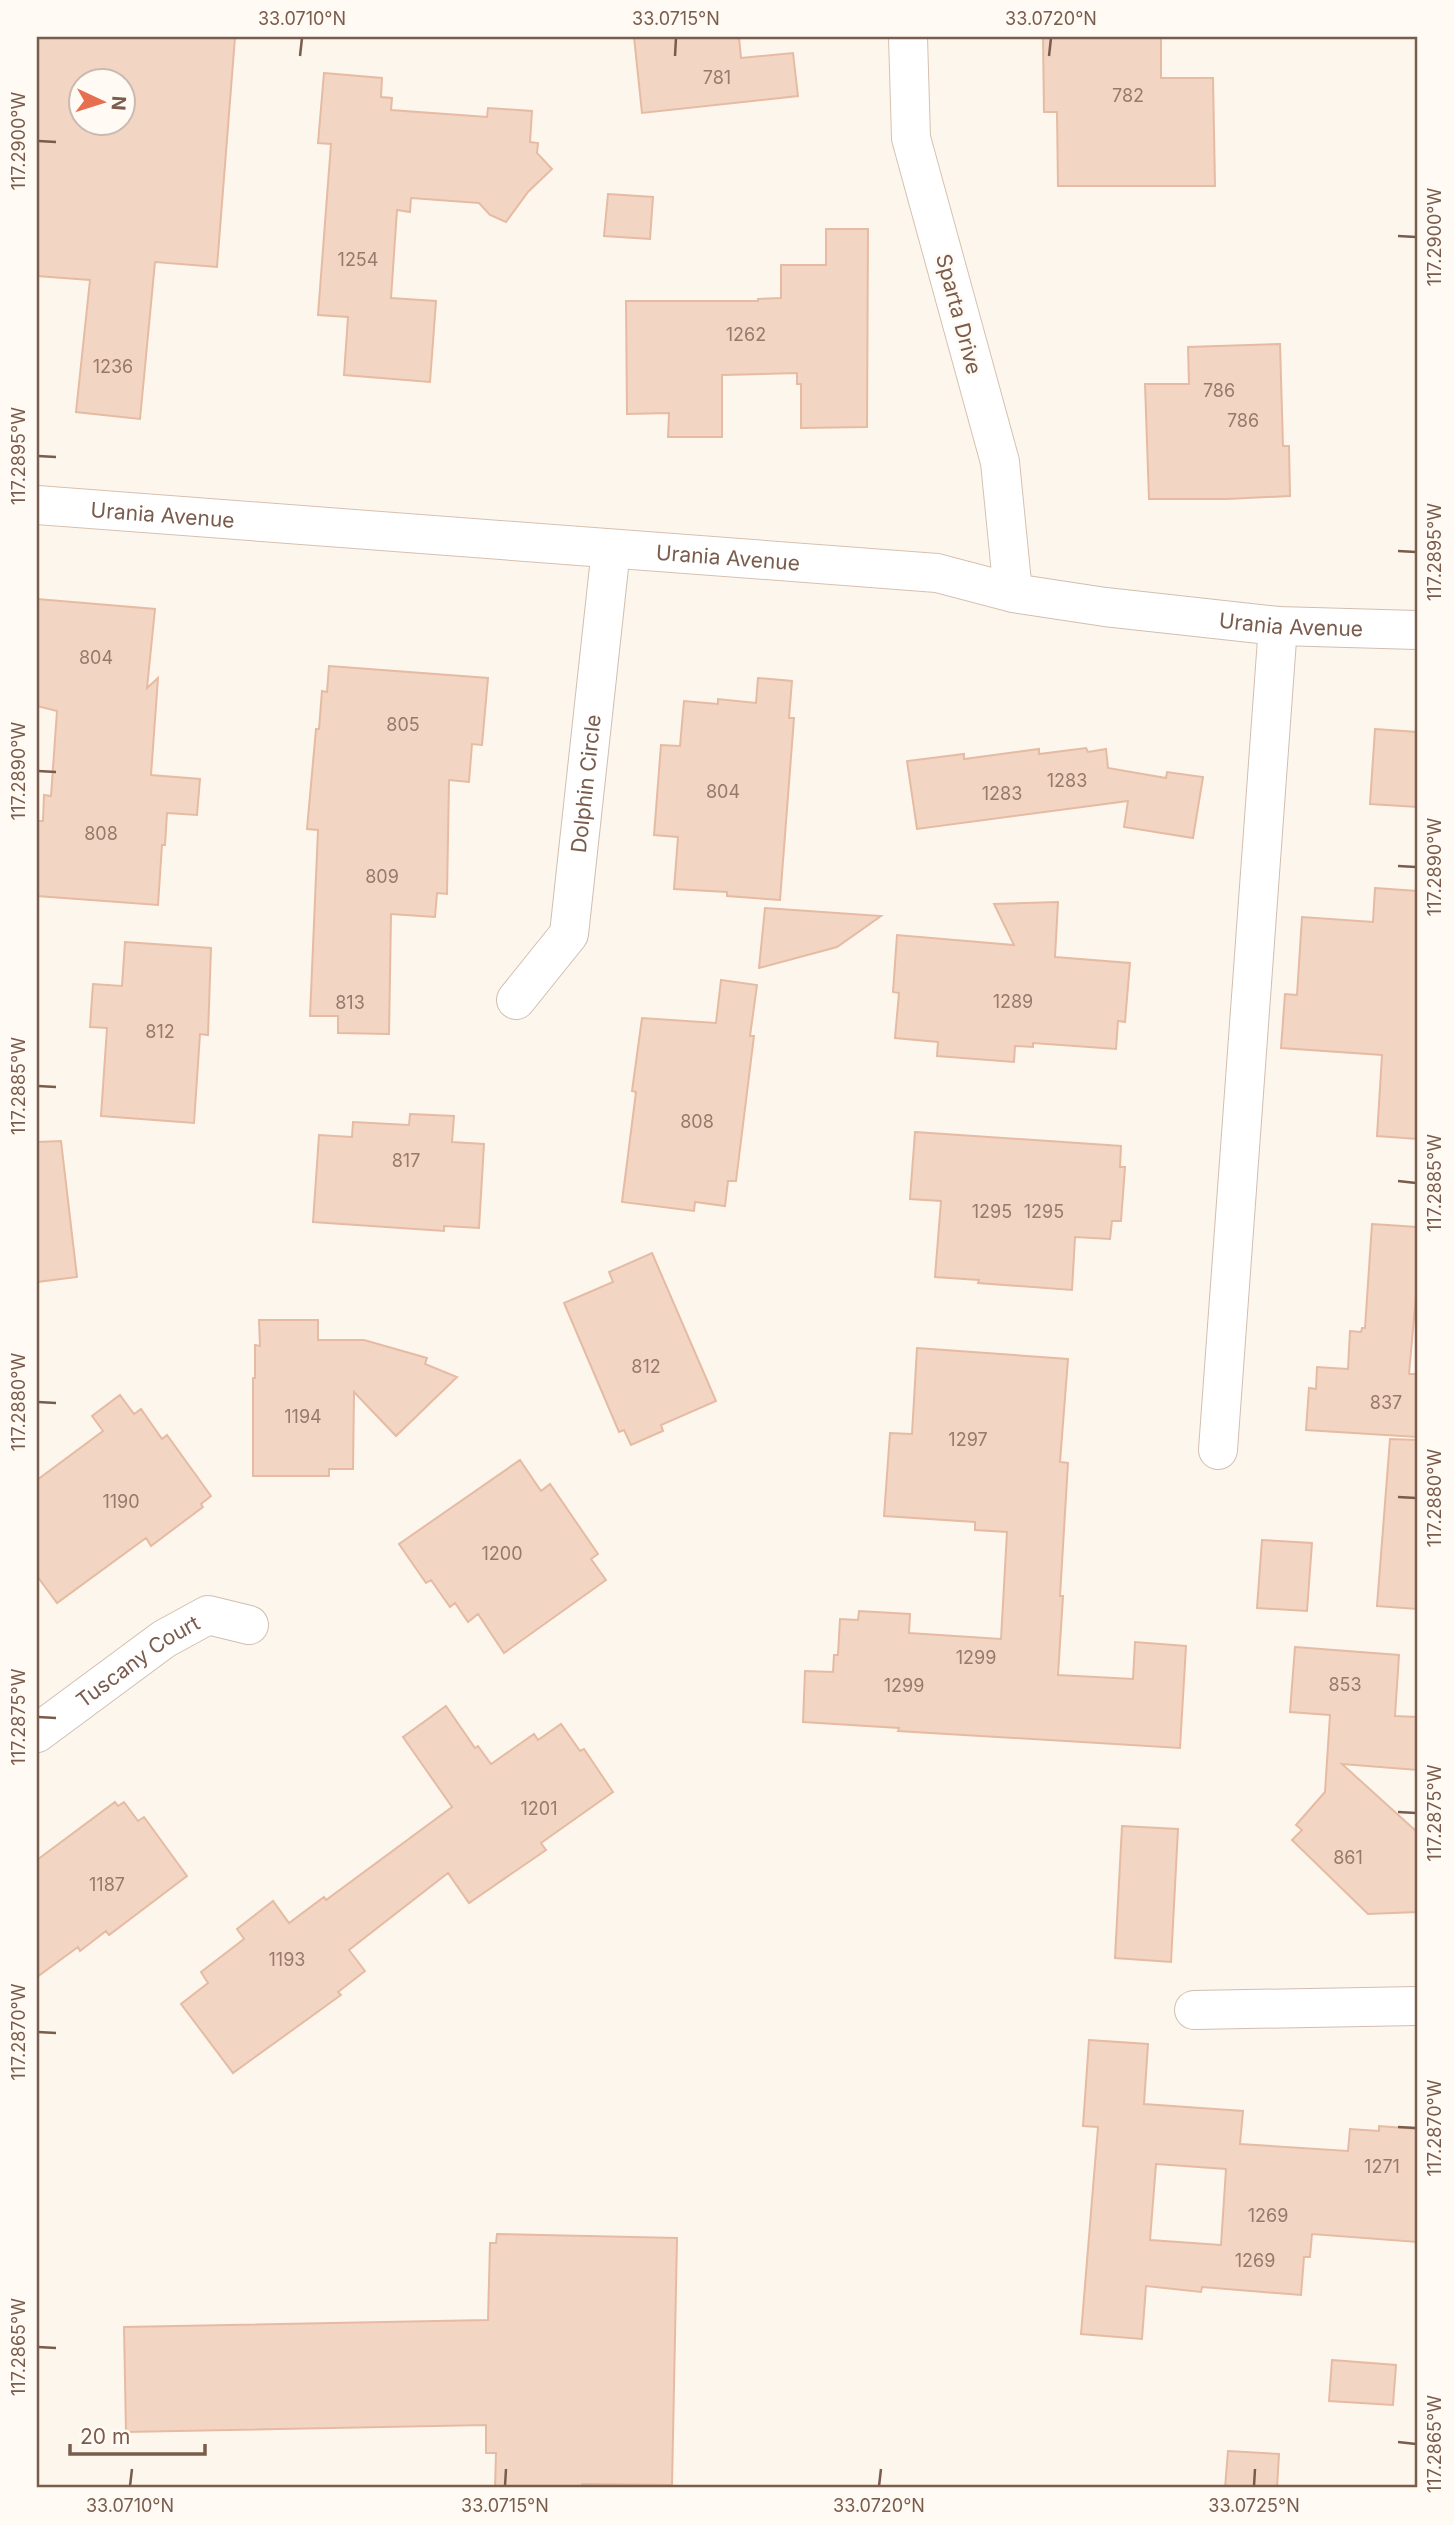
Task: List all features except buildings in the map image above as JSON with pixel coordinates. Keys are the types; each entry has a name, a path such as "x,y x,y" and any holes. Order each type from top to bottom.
{"street":[{"name":"Sparta Drive","path":"908,37 911,138 1000,462 1013,593"},
{"name":"Urania Avenue","path":"37,505 937,573 1013,593 1105,607 1278,626 1417,630"},
{"name":"Dolphin Circle","path":"516,1000 569,934 611,549"},
{"path":"1218,1450 1278,626"},
{"name":"Tuscany Court","path":"37,1733 164,1639 208,1615 249,1625"},
{"path":"1194,2010 1417,2006"}]}
